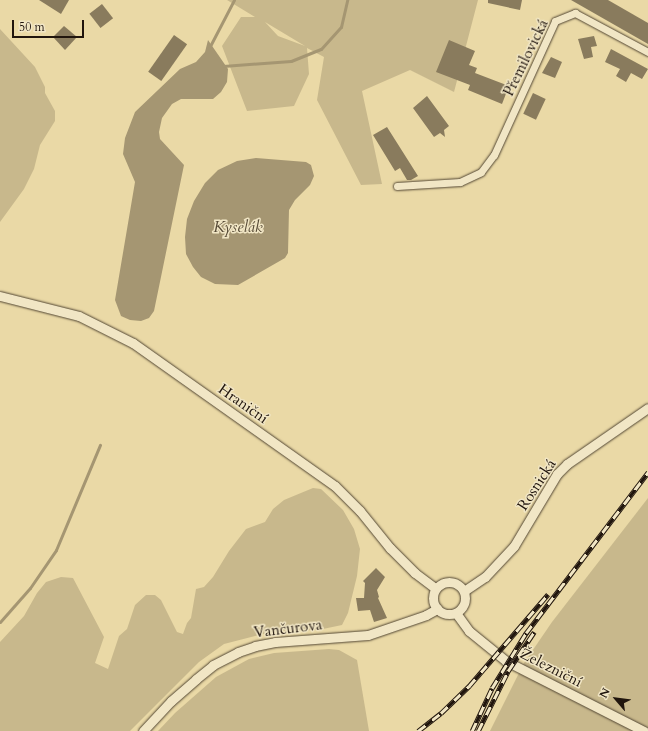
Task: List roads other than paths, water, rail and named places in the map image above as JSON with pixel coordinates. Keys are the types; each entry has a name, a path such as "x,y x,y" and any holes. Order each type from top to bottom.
{"street":[{"name":"Přemilovická","path":"397,186 460,182 481,172 494,154 555,22 575,13 648,52"},
{"name":"Hraniční","path":"0,296 79,316 132,343 335,486 360,511 390,548 414,573 436,589"},
{"name":"Rosnická","path":"464,591 485,577 514,546 558,474 567,464 648,408"},
{"path":"450,582 458,585 464,591 465,604 456,613 448,615 437,609 433,601 436,589 442,584 450,582"},
{"name":"Vančurova","path":"143,731 171,701 196,679 213,665 238,652 255,646 275,642 347,638 368,635 426,615 437,609"},
{"name":"Železniční","path":"456,613 470,631 506,661 644,731"}],"water":[{"path":"208,40 228,69 227,82 221,92 213,99 181,99 172,104 162,118 159,132 160,139 184,165 154,311 149,318 141,321 130,320 121,316 115,300 135,182 123,154 125,138 135,112 180,69 196,62 205,52"},
{"name":"Kyselák","path":"256,158 306,162 311,165 314,176 310,185 295,200 289,210 288,253 285,258 238,285 215,284 201,277 193,267 186,254 185,237 187,219 194,201 205,183 218,170 237,161"}],"waterway":[{"path":"209,48 234,0"},
{"path":"223,66 291,61 321,49 341,27 347,0"},
{"path":"0,622 30,588 56,550 100,445"}],"railway":[{"path":"472,731 492,688 526,633 648,472"},
{"path":"418,731 441,713 469,686 548,594"},
{"path":"478,731 508,671 534,632"}]}
